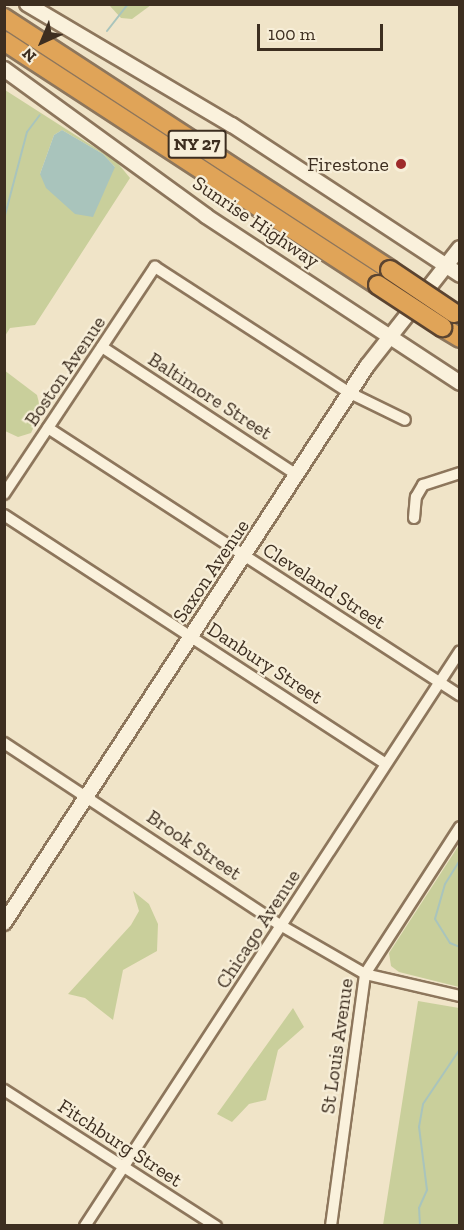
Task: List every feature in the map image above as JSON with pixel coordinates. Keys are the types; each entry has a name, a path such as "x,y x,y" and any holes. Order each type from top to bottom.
{"highway":[{"name":"Sunrise Highway","path":"4,18 457,314"},
{"name":"Sunrise Highway","path":"4,41 459,339"}],"main road":[{"path":"27,4 232,125 459,275"},
{"name":"Sunrise Highway","path":"4,69 192,207 459,383"},
{"name":"Saxon Avenue","path":"4,923 388,336 459,248"}],"street":[{"name":"Boston Avenue","path":"4,494 154,267 350,393"},
{"name":"Baltimore Street","path":"102,347 297,475"},
{"path":"350,393 405,420"},
{"name":"Cleveland Street","path":"48,428 459,696"},
{"path":"414,518 416,497 423,485 459,473"},
{"name":"Danbury Street","path":"4,515 385,764"},
{"name":"Chicago Avenue","path":"85,1226 459,651"},
{"name":"Brook Street","path":"4,743 282,926 365,974 459,996"},
{"name":"St Louis Avenue","path":"331,1226 365,974 459,827"},
{"name":"Fitchburg Street","path":"4,1090 216,1226"}],"green space":[{"path":"109,5 151,5 132,19 121,18"},
{"path":"5,90 116,161 130,178 35,325 10,328 5,336","holes":["62,130 103,154 115,167 40,174 54,135"]},
{"path":"4,370 37,395 41,411 31,433 18,437 5,431"},
{"path":"459,845 459,987 399,972 391,966 389,953"},
{"path":"133,891 149,904 158,924 157,951 123,970 113,1020 85,998 68,994 131,925 139,911"},
{"path":"418,1001 459,1008 459,1225 383,1225"},
{"path":"293,1008 304,1027 278,1050 266,1100 249,1104 232,1122 217,1114"}],"water":[{"path":"62,130 103,154 115,167 93,217 75,214 46,188 40,174 54,135"}],"waterway":[{"path":"107,31 128,4"},
{"path":"4,219 27,132 40,115"},
{"path":"460,860 445,884 435,919 450,943 460,947"},
{"path":"420,1226 419,1208 427,1190 419,1127 423,1104 460,1049"}],"place":[{"name":"Firestone","path":"401,164"}]}
